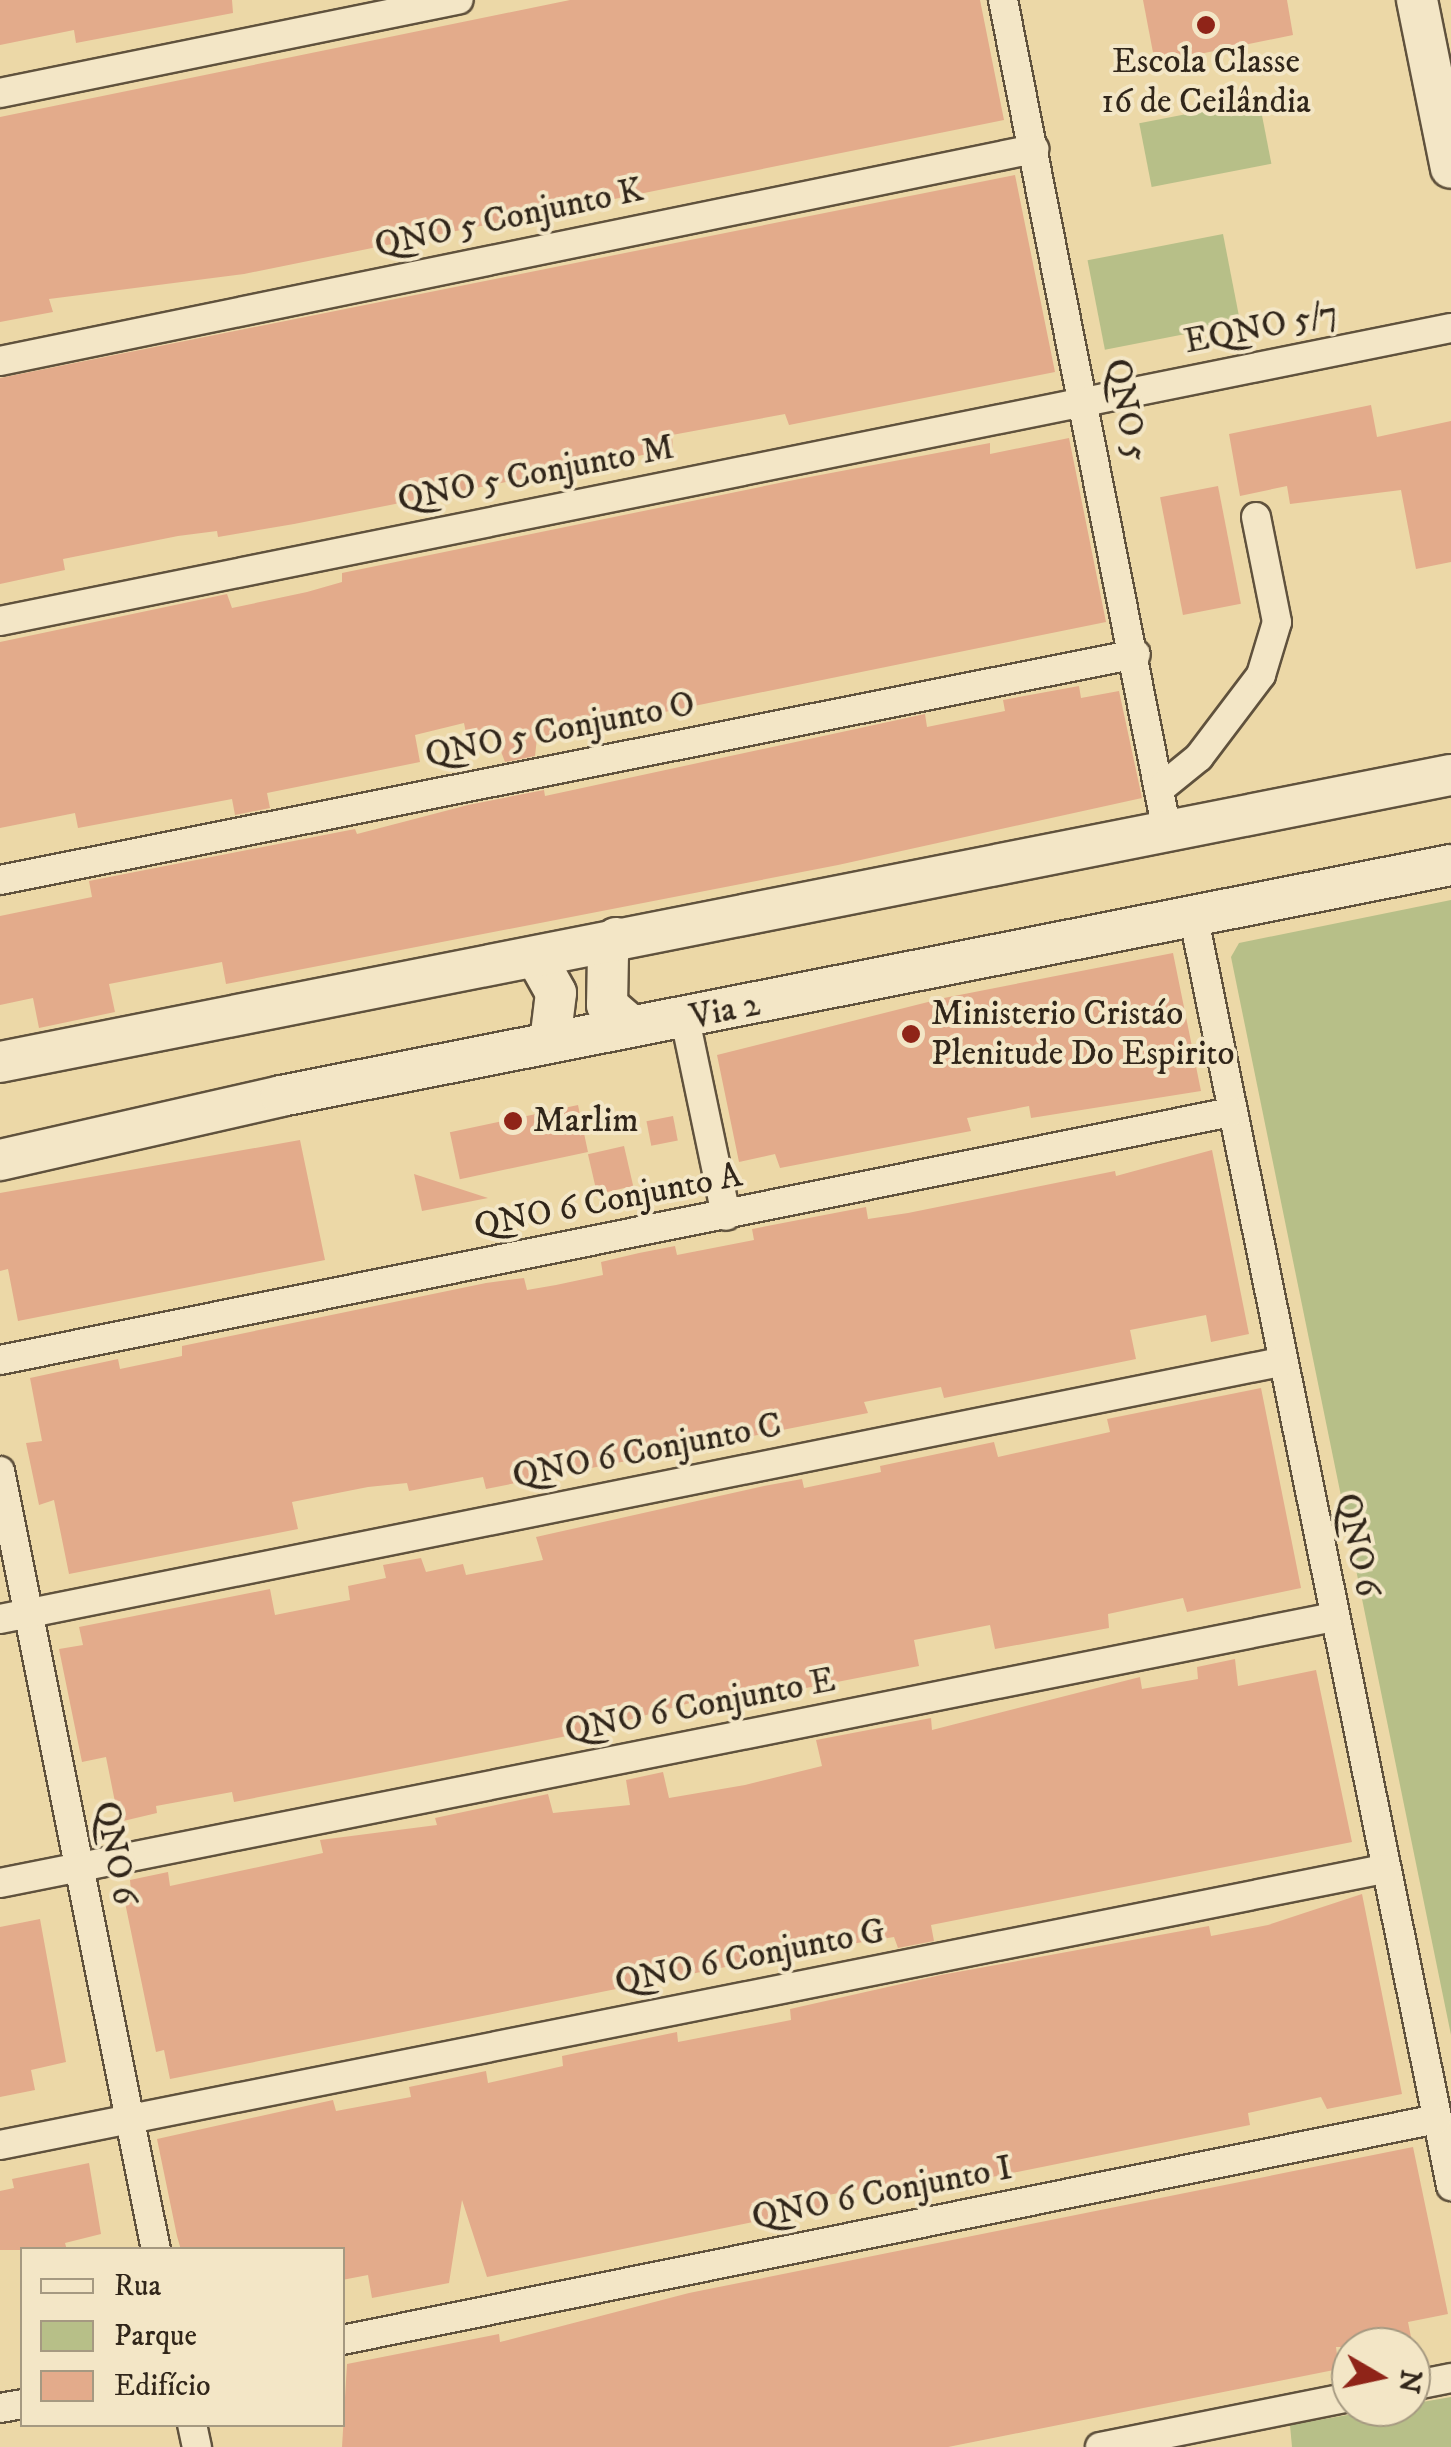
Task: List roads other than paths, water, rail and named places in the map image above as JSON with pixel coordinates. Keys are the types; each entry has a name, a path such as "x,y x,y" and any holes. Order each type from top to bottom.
{"main road":[{"path":"1417,0 1441,72 1451,168"},
{"path":"0,1062 616,938 1168,836 1451,775"},
{"name":"Via 2","path":"0,1160 550,1042 1194,920 1451,864"},
{"path":"616,938 608,954 607,1004 630,1026"},
{"path":"536,957 556,993 550,1042"}],"street":[{"path":"0,93 460,0"},
{"name":"QNO 5","path":"1003,0 1087,402 1168,836"},
{"name":"QNO 5 Conjunto K","path":"0,361 1034,149"},
{"name":"EQNO 5/7","path":"1087,402 1451,328"},
{"name":"QNO 5 Conjunto M","path":"0,621 1087,402"},
{"path":"1161,788 1199,757 1260,675 1276,622 1256,517"},
{"name":"QNO 5 Conjunto O","path":"0,880 1136,654"},
{"name":"QNO 6","path":"1194,920 1280,1362 1451,2186"},
{"path":"685,1019 726,1216"},
{"name":"QNO 6 Conjunto A","path":"0,1360 1230,1112"},
{"name":"QNO 6 Conjunto C","path":"0,1619 1280,1362"},
{"name":"QNO 6","path":"0,1470 155,2247"},
{"name":"QNO 6 Conjunto E","path":"0,1884 1334,1617"},
{"name":"QNO 6 Conjunto G","path":"0,2144 1384,1869"},
{"name":"QNO 6 Conjunto I","path":"345,2339 1437,2119"},
{"path":"1100,2447 1331,2402"}],"place":[{"name":"Escola Classe 16 de Ceilândia","path":"1206,25"},
{"name":"Ministerio Cristáo Plenitude Do Espirito","path":"911,1034"},
{"name":"Marlim","path":"513,1121"}]}
